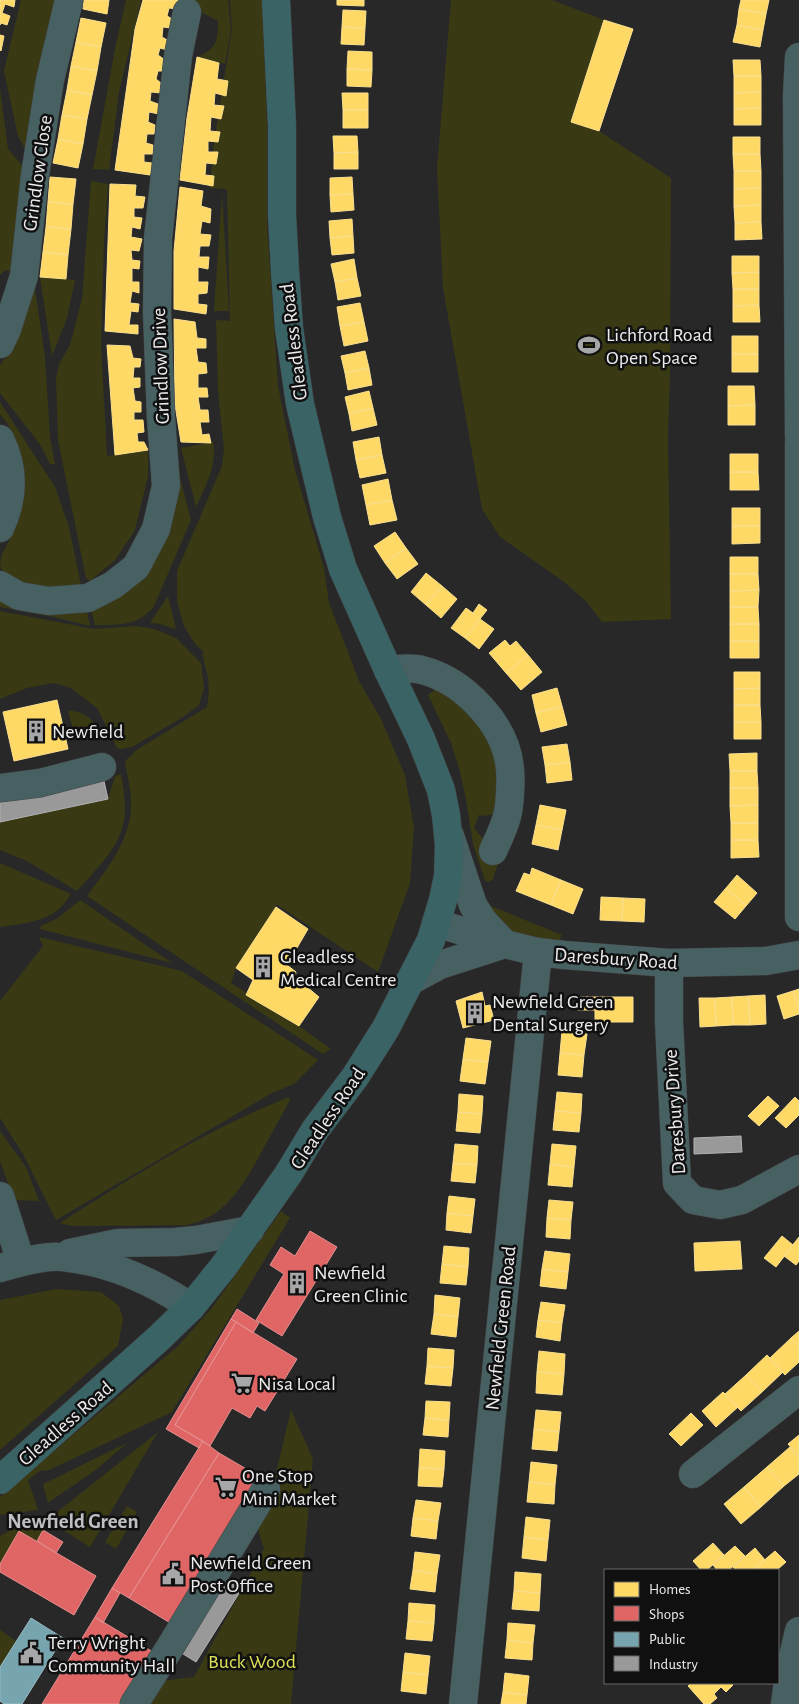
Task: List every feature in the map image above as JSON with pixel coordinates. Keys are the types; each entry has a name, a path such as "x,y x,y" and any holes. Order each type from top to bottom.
{"main road":[{"name":"Gleadless Road","path":"0,1480 132,1364 210,1285 289,1173 315,1130 360,1070 386,1028 431,940 448,876 449,845 447,827 436,773 348,582 316,478 295,375 285,271 282,126 276,0"}],"street":[{"name":"Grindlow Close","path":"0,344 7,330 24,276 50,80 69,0"},
{"name":"Grindlow Drive","path":"0,585 19,596 49,601 88,598 113,585 136,567 156,529 166,486 157,314 158,238 178,56 187,12"},
{"path":"799,57 797,95 799,436"},
{"path":"0,439 5,450 11,480 8,510 0,528"},
{"path":"799,443 799,917"},
{"path":"388,670 408,668 421,670 446,679 468,694 485,711 504,743 510,770 508,815 491,837"},
{"path":"0,788 40,784 102,767"},
{"path":"412,980 440,965 505,944 483,921 473,905 447,827"},
{"name":"Daresbury Road","path":"436,923 538,952 574,956 669,963 766,961 799,955"},
{"name":"Newfield Green Road","path":"463,1704 538,952"},
{"name":"Daresbury Drive","path":"669,963 669,1022 677,1183 693,1200 720,1205 742,1200 799,1169"},
{"path":"0,1196 11,1265 118,1243 176,1242 250,1230"},
{"path":"54,1257 94,1262 128,1272 166,1290 190,1307"},
{"path":"694,1474 799,1390"},
{"path":"134,1704 169,1650 266,1489"},
{"path":"785,1704 789,1674 799,1631"}],"green space":[{"path":"21,0 57,0 27,152 18,136 4,71"},
{"path":"126,0 141,0 119,92 109,170 93,169 115,49"},
{"path":"184,0 228,0 231,30 225,64 197,57 209,51 215,43 218,34 218,21 197,10"},
{"path":"230,0 262,0 267,124 267,225 278,386 295,470 324,568 329,603 359,681 381,719 405,775 414,828 410,883 378,972 276,904 276,907 236,968 231,983 299,1026 331,1049 323,1054 87,896 117,853 127,829 131,798 125,761 138,749 207,707 208,703 208,678 203,651 195,644 184,626 177,601 177,571 222,466 224,449 218,391 216,320 230,321 227,189 210,188 214,142 232,29"},
{"name":"Lichford Road Open Space","path":"451,0 552,0 604,20 571,121 599,131 671,178 668,438 671,619 602,622 586,601 563,581 500,537 482,509 443,288 437,168"},
{"path":"0,89 8,149 25,169 13,272 6,270 0,275"},
{"path":"91,181 108,184 104,241 101,345 107,456 148,450 148,476 135,530 115,560 90,581 86,578 58,440 56,379 59,364 70,345 82,299"},
{"path":"222,193 229,311 214,311"},
{"path":"40,277 75,280 67,318 52,356"},
{"path":"34,283 45,357 50,437 55,464 50,464 39,443 0,393 0,365 6,357"},
{"path":"0,402 55,487 69,527 82,590 59,591 34,587 15,580 2,571 1,557 17,521 21,505 23,473 16,441 0,414"},
{"path":"213,442 214,459 212,467 196,507 181,448"},
{"path":"177,454 181,482 191,520 154,606 148,613 135,621 95,625 90,606 106,602"},
{"path":"0,591 86,606 90,626 0,607"},
{"path":"168,596 176,629 151,623"},
{"path":"0,611 94,629 136,626 154,629 176,638 201,663 204,688 199,705 183,717 132,747 121,749 117,748 97,708 71,688 54,683 27,688 0,699"},
{"path":"435,690 463,704 504,762 494,814 479,815 474,828 485,841 487,857 498,864 493,879 489,882 485,881 473,844 465,794 451,743 428,695"},
{"path":"68,711 84,714 92,720 101,734 76,740"},
{"path":"121,774 125,806 120,834 104,860 77,891 27,861 0,850 0,822 108,799 115,776"},
{"path":"0,863 71,894 61,907 48,916 32,922 0,927"},
{"path":"80,900 172,963 40,929 41,926 58,918"},
{"path":"491,906 562,935 558,943 503,928 486,912"},
{"path":"39,937 182,971 318,1060 294,1084 272,1093 56,1220 23,1154 0,1118 0,1001 43,946"},
{"path":"289,1097 290,1100 241,1187 224,1206 201,1221 187,1225 72,1226 60,1223 172,1154 229,1124"},
{"path":"0,1131 26,1167 39,1201 14,1200 0,1161"},
{"path":"281,1211 290,1218 172,1412 49,1470 40,1471 28,1480 38,1510 0,1515 0,1497 178,1346 212,1308"},
{"path":"56,1289 101,1292 119,1306 123,1319 118,1346 0,1450 0,1300"},
{"name":"Buck Wood","path":"291,1410 313,1459 291,1704 146,1704 161,1681 194,1677 264,1549 255,1519 270,1498"},
{"path":"158,1432 90,1547 47,1520"},
{"path":"127,1443 97,1469 48,1503 43,1484"},
{"path":"127,1506 137,1512 116,1549 105,1542"},
{"path":"22,1524 28,1524 43,1530 37,1541 19,1531 0,1564 0,1536"},
{"path":"0,1630 16,1641 0,1667"}],"building: Homes":[{"path":"0,0 15,0 14,7 5,4 2,13 10,16 7,25 1,23 0,25"},
{"path":"84,0 109,0 107,14 83,9"},
{"path":"143,0 179,0 177,9 169,8 167,16 174,20 170,28 163,27 162,37 169,41 167,50 160,48 158,55 165,60 164,71 158,71 156,79 161,83 161,93 151,92 150,101 158,104 159,114 149,112 148,122 155,125 154,134 147,134 146,143 153,145 153,154 144,154 144,162 152,163 150,175 115,170 135,29"},
{"path":"337,0 364,0 364,6 337,5"},
{"path":"741,0 769,0 766,14 739,9"},
{"path":"739,9 766,14 763,30 737,25"},
{"path":"343,10 366,11 365,28 342,27"},
{"path":"81,18 106,23 101,47 76,42"},
{"path":"604,20 633,29 599,131 571,122"},
{"path":"737,25 763,30 760,47 733,42"},
{"path":"342,27 365,28 364,45 341,44"},
{"path":"0,35 4,36 1,51 0,50"},
{"path":"76,42 101,47 97,71 71,66"},
{"path":"348,51 372,52 372,70 347,69"},
{"path":"197,57 219,63 217,79 228,81 226,96 215,93 214,105 224,106 221,119 211,117 210,131 220,132 218,142 208,141 208,152 218,152 216,164 206,163 205,175 214,176 213,186 180,180 187,118"},
{"path":"733,60 760,60 761,76 734,76"},
{"path":"71,66 97,71 92,95 67,90"},
{"path":"347,69 372,70 371,87 347,86"},
{"path":"734,76 761,76 761,92 734,93"},
{"path":"67,90 92,95 87,119 62,115"},
{"path":"761,92 761,108 734,109 734,93"},
{"path":"342,93 368,93 368,110 343,110"},
{"path":"761,108 761,125 734,125 734,109"},
{"path":"343,110 368,110 368,128 343,128"},
{"path":"62,115 87,119 83,144 58,139"},
{"path":"333,136 357,136 358,152 334,153"},
{"path":"733,137 760,137 760,154 733,154"},
{"path":"58,139 83,144 78,168 53,163"},
{"path":"358,152 358,169 334,169 334,153"},
{"path":"733,154 760,154 761,171 734,171"},
{"path":"734,171 761,171 761,188 734,189"},
{"path":"50,177 76,179 73,204 48,202"},
{"path":"352,177 353,194 330,195 330,178"},
{"path":"110,184 136,185 135,196 145,197 143,208 134,208 134,217 142,218 140,229 132,227 131,237 142,239 139,251 131,250 132,260 140,261 139,269 132,268 132,282 139,282 139,293 132,291 130,303 139,304 138,312 131,311 129,325 138,325 138,334 105,331"},
{"path":"180,187 203,191 201,206 211,209 210,223 202,221 200,234 211,235 209,246 200,246 199,257 209,257 208,269 198,267 198,282 208,282 207,293 198,294 198,304 207,305 206,314 174,309 174,251"},
{"path":"761,188 761,205 734,206 734,189"},
{"path":"353,194 354,210 331,212 330,195"},
{"path":"48,202 73,204 71,229 46,227"},
{"path":"761,205 761,222 735,223 734,206"},
{"path":"352,219 353,236 330,238 329,221"},
{"path":"761,222 762,239 735,240 735,223"},
{"path":"46,227 71,229 68,255 43,252"},
{"path":"353,236 354,253 332,255 330,238"},
{"path":"43,252 68,255 66,279 40,277"},
{"path":"732,256 759,256 759,272 732,273"},
{"path":"354,259 357,278 335,282 331,264"},
{"path":"759,272 759,289 733,289 732,273"},
{"path":"357,278 361,296 338,300 335,282"},
{"path":"733,289 759,289 759,305 733,306"},
{"path":"360,303 364,322 340,326 337,307"},
{"path":"759,305 760,322 733,322 733,306"},
{"path":"174,319 195,322 197,338 206,339 206,348 196,348 198,362 206,363 207,373 198,374 198,388 207,388 208,397 198,397 200,410 208,410 209,422 200,422 202,435 209,434 211,443 181,442 175,405"},
{"path":"364,322 368,341 344,346 340,326"},
{"path":"732,336 758,336 758,354 732,354"},
{"path":"107,345 130,346 133,358 141,359 140,367 134,367 133,378 140,378 140,387 133,388 135,401 141,402 141,412 134,412 134,420 143,420 144,432 137,433 138,442 144,442 148,450 115,455"},
{"path":"365,351 369,368 345,373 341,356"},
{"path":"732,354 758,354 758,372 732,372"},
{"path":"369,368 372,385 348,390 345,373"},
{"path":"728,386 754,386 755,405 728,406"},
{"path":"369,391 373,408 349,414 345,397"},
{"path":"755,405 755,425 728,425 728,406"},
{"path":"373,408 377,425 352,431 349,414"},
{"path":"379,437 382,455 356,460 353,442"},
{"path":"730,454 758,454 758,472 730,472"},
{"path":"382,455 386,473 360,478 356,460"},
{"path":"730,472 758,472 759,490 730,490"},
{"path":"388,479 392,500 366,505 362,485"},
{"path":"392,500 397,520 370,525 366,505"},
{"path":"732,508 760,508 760,526 732,526"},
{"path":"732,526 760,526 760,543 732,544"},
{"path":"395,532 406,548 385,563 374,546"},
{"path":"406,548 418,564 397,579 385,563"},
{"path":"730,557 758,557 758,574 730,574"},
{"path":"426,573 442,586 426,605 411,592"},
{"path":"730,574 758,574 759,590 730,591"},
{"path":"442,586 457,599 441,618 426,605"},
{"path":"759,590 758,607 730,607 730,591"},
{"path":"479,604 487,610 465,638 451,628 466,608 473,613"},
{"path":"730,607 758,607 759,624 730,624"},
{"path":"480,619 494,629 479,649 465,638"},
{"path":"730,624 759,624 759,641 730,641"},
{"path":"505,640 510,646 516,641 528,655 506,673 489,653"},
{"path":"730,641 759,641 759,658 730,658"},
{"path":"528,655 542,672 521,690 506,673"},
{"path":"734,672 760,672 760,688 734,689"},
{"path":"557,688 562,706 536,713 532,695"},
{"path":"760,688 760,705 734,705 734,689"},
{"name":"Newfield","path":"57,700 68,749 14,761 3,712"},
{"path":"734,705 760,705 761,722 734,722"},
{"path":"562,706 567,725 541,732 536,713"},
{"path":"734,722 761,722 761,739 734,739"},
{"path":"567,744 570,762 545,765 542,747"},
{"path":"757,753 757,771 730,771 729,754"},
{"path":"570,762 572,780 547,783 545,765"},
{"path":"730,771 757,771 758,788 730,788"},
{"path":"730,788 758,788 758,805 730,806"},
{"path":"540,805 566,810 562,830 536,825"},
{"path":"758,805 758,823 731,823 730,806"},
{"path":"731,823 758,823 758,840 731,840"},
{"path":"536,825 562,830 558,850 532,844"},
{"path":"731,840 758,840 759,857 731,858"},
{"path":"532,868 561,880 551,905 516,891 524,873 530,875"},
{"path":"737,875 757,893 746,906 726,888"},
{"path":"561,880 583,889 573,914 551,905"},
{"path":"726,888 746,906 735,919 714,902"},
{"path":"601,897 623,898 622,921 600,920"},
{"path":"623,898 645,899 644,922 622,921"},
{"name":"Gleadless Medical Centre","path":"276,907 308,929 287,965 296,972 295,977 319,997 299,1026 246,995 253,980 236,968"},
{"path":"799,989 799,1009 793,991"},
{"path":"793,991 799,1014 784,1019 777,996"},
{"name":"Newfield Green Dental Surgery","path":"482,992 485,1006 490,1005 494,1020 463,1028 456,1001"},
{"path":"765,995 766,1024 750,1025 748,996"},
{"path":"748,996 750,1025 733,1025 732,997"},
{"path":"578,997 633,997 633,1022 595,1022 595,1010 578,1010"},
{"path":"732,997 733,1025 716,1026 715,998"},
{"path":"699,998 715,998 716,1026 700,1027"},
{"path":"562,1031 587,1034 584,1055 560,1053"},
{"path":"466,1038 491,1041 488,1062 463,1059"},
{"path":"560,1053 584,1055 582,1077 558,1075"},
{"path":"463,1059 488,1062 485,1084 460,1081"},
{"path":"557,1092 582,1094 581,1113 555,1111"},
{"path":"459,1094 483,1096 482,1114 458,1112"},
{"path":"768,1096 779,1106 759,1126 748,1116"},
{"path":"795,1097 799,1101 799,1115 786,1128 775,1118"},
{"path":"555,1111 581,1113 579,1132 553,1130"},
{"path":"458,1112 482,1114 480,1133 456,1131"},
{"path":"455,1144 478,1146 477,1165 453,1163"},
{"path":"552,1144 576,1146 574,1167 550,1164"},
{"path":"453,1163 477,1165 475,1183 451,1181"},
{"path":"550,1164 574,1167 572,1187 548,1185"},
{"path":"449,1196 475,1199 473,1216 447,1213"},
{"path":"549,1200 573,1202 571,1220 547,1218"},
{"path":"447,1213 473,1216 471,1233 446,1230"},
{"path":"547,1218 571,1220 570,1239 546,1237"},
{"path":"782,1236 793,1245 776,1267 764,1258"},
{"path":"799,1237 799,1261 796,1265 784,1256"},
{"path":"740,1241 742,1269 695,1271 694,1243"},
{"path":"444,1246 469,1248 468,1267 442,1264"},
{"path":"545,1251 570,1254 568,1272 542,1269"},
{"path":"442,1264 468,1267 466,1285 440,1283"},
{"path":"542,1269 568,1272 566,1289 540,1286"},
{"path":"435,1295 460,1298 458,1317 434,1314"},
{"path":"541,1302 565,1305 562,1323 538,1320"},
{"path":"434,1314 458,1317 456,1337 431,1334"},
{"path":"538,1320 562,1323 560,1341 536,1337"},
{"path":"799,1331 799,1346 791,1338"},
{"path":"791,1338 799,1346 799,1362 785,1375 770,1358"},
{"path":"428,1348 454,1350 453,1368 427,1366"},
{"path":"539,1351 565,1354 564,1374 537,1372"},
{"path":"767,1355 783,1372 762,1392 746,1375"},
{"path":"427,1366 453,1368 451,1386 425,1384"},
{"path":"537,1372 564,1374 562,1395 536,1393"},
{"path":"746,1375 762,1392 741,1411 725,1394"},
{"path":"723,1392 738,1407 716,1427 702,1411"},
{"path":"426,1401 450,1402 449,1420 425,1418"},
{"path":"536,1410 561,1412 559,1432 534,1429"},
{"path":"691,1413 703,1425 681,1446 669,1434"},
{"path":"425,1418 449,1420 448,1437 423,1435"},
{"path":"534,1429 559,1432 557,1451 532,1449"},
{"path":"799,1435 799,1457 788,1444"},
{"path":"790,1447 799,1457 799,1474 784,1486 767,1467"},
{"path":"420,1449 445,1451 444,1469 419,1468"},
{"path":"531,1462 557,1465 555,1485 529,1482"},
{"path":"767,1467 784,1486 761,1507 744,1487"},
{"path":"419,1468 444,1469 442,1487 418,1486"},
{"path":"529,1482 555,1485 554,1504 527,1502"},
{"path":"744,1487 761,1507 741,1524 724,1504"},
{"path":"416,1500 441,1503 438,1521 413,1518"},
{"path":"526,1517 550,1520 548,1540 524,1537"},
{"path":"413,1518 438,1521 436,1539 411,1536"},
{"path":"524,1537 548,1540 546,1561 522,1558"},
{"path":"713,1543 724,1555 708,1569 700,1569 693,1561"},
{"path":"735,1546 745,1556 730,1569 716,1569 713,1565"},
{"path":"755,1548 765,1560 754,1569 735,1569 733,1567"},
{"path":"775,1551 786,1562 778,1569 754,1569"},
{"path":"415,1552 440,1555 437,1574 413,1570"},
{"path":"413,1570 437,1574 435,1592 410,1589"},
{"path":"515,1572 541,1574 540,1593 514,1591"},
{"path":"514,1591 540,1593 539,1611 512,1609"},
{"path":"409,1603 435,1605 434,1623 408,1621"},
{"path":"408,1621 434,1623 432,1641 406,1639"},
{"path":"508,1623 535,1625 533,1643 507,1640"},
{"path":"507,1640 533,1643 532,1660 505,1658"},
{"path":"405,1653 430,1656 428,1675 403,1672"},
{"path":"403,1672 428,1675 426,1694 401,1691"},
{"path":"505,1673 529,1676 527,1695 503,1692"},
{"path":"690,1684 718,1684 721,1687 714,1694 717,1698 710,1704 704,1704 688,1686"},
{"path":"718,1684 733,1685 726,1692"},
{"path":"503,1692 527,1695 526,1704 501,1704"}],"building: Shops":[{"name":"Newfield Green Clinic","path":"310,1231 337,1247 282,1336 256,1320 284,1274 270,1265 281,1247 295,1256"},
{"path":"237,1309 259,1323 253,1333 231,1319"},
{"path":"231,1319 236,1322 175,1425 203,1441 199,1448 166,1429"},
{"name":"Nisa Local","path":"236,1322 297,1359 265,1411 257,1406 250,1418 232,1408 210,1446 175,1425"},
{"path":"203,1441 219,1453 129,1598 112,1588"},
{"path":"219,1453 260,1477 172,1624 129,1598"},
{"path":"43,1530 63,1542 56,1553 37,1541"},
{"path":"19,1531 96,1576 74,1615 0,1572 0,1564"},
{"path":"112,1588 120,1593 103,1623 95,1617"},
{"path":"95,1617 153,1652 122,1704 42,1704"}],"building: Public":[{"name":"Terry Wright Community Hall","path":"31,1618 63,1638 22,1704 4,1704 0,1701 0,1667"}],"building: Industry":[{"path":"104,781 108,799 0,822 0,803"},
{"path":"741,1136 742,1152 694,1154 694,1138"},
{"path":"226,1577 243,1587 196,1662 180,1652"}],"place":[{"name":"Lichford Road Open Space","path":"589,345"},
{"name":"Newfield","path":"36,731"},
{"name":"Gleadless Medical Centre","path":"263,967"},
{"name":"Newfield Green Dental Surgery","path":"475,1013"},
{"name":"Newfield Green Clinic","path":"297,1283"},
{"name":"Nisa Local","path":"242,1383"},
{"name":"One Stop Mini Market","path":"226,1487"},
{"name":"Newfield Green Post Office","path":"173,1574"},
{"name":"Terry Wright Community Hall","path":"31,1653"}],"district":[{"name":"Newfield Green","path":"73,1521"}]}
